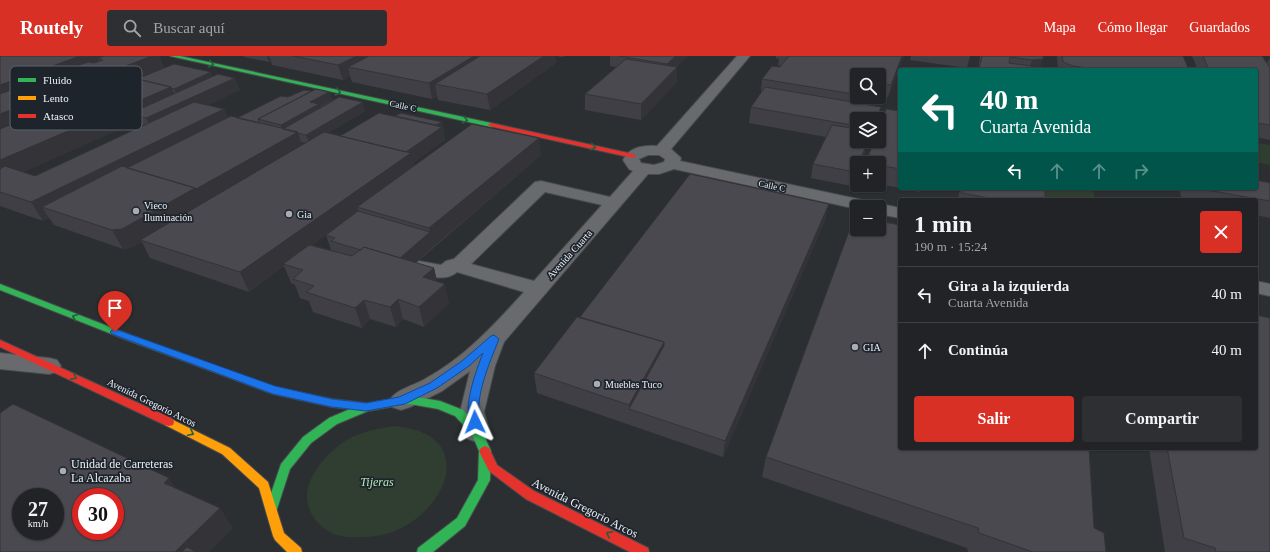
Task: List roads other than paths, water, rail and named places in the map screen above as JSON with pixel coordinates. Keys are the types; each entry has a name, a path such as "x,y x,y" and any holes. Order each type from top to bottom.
{"main road":[{"name":"Calle C","path":"173,56 638,162"},
{"path":"0,287 137,341 273,390 332,403 366,407"},
{"name":"Avenida Gregorio Arcos","path":"0,343 203,438 226,451 264,485 284,547"},
{"name":"Avenida Gregorio Arcos","path":"366,407 410,400 440,405 459,413 481,442 493,468 530,495 643,552"},
{"path":"272,508 285,467 307,440 333,421 366,407"},
{"path":"423,552 461,522 484,480 481,442"}],"street":[{"path":"661,151 744,56"},
{"path":"647,150 661,151 669,154 673,158 672,164 662,169 638,162 638,152 647,150"},
{"name":"Avenida Cuarta","path":"494,339 614,203 638,162"},
{"name":"Calle C","path":"672,164 850,202"},
{"path":"458,266 541,186 614,203"},
{"path":"886,210 898,213"},
{"path":"419,267 445,272 453,265 538,289"},
{"path":"1258,287 1270,290"},
{"path":"402,401 434,385 465,363 494,339"},
{"path":"481,442 472,412 483,366 494,339"},
{"path":"0,361 51,366"}],"place":[{"name":"Vieco Iluminación","path":"136,211"},
{"name":"Gia","path":"289,214"},
{"name":"GIA","path":"855,347"},
{"name":"Muebles Tuco","path":"597,384"},
{"name":"Unidad de Carreteras La Alcazaba","path":"63,471"}],"park label":[{"name":"Tijeras","path":"377,482"}]}
